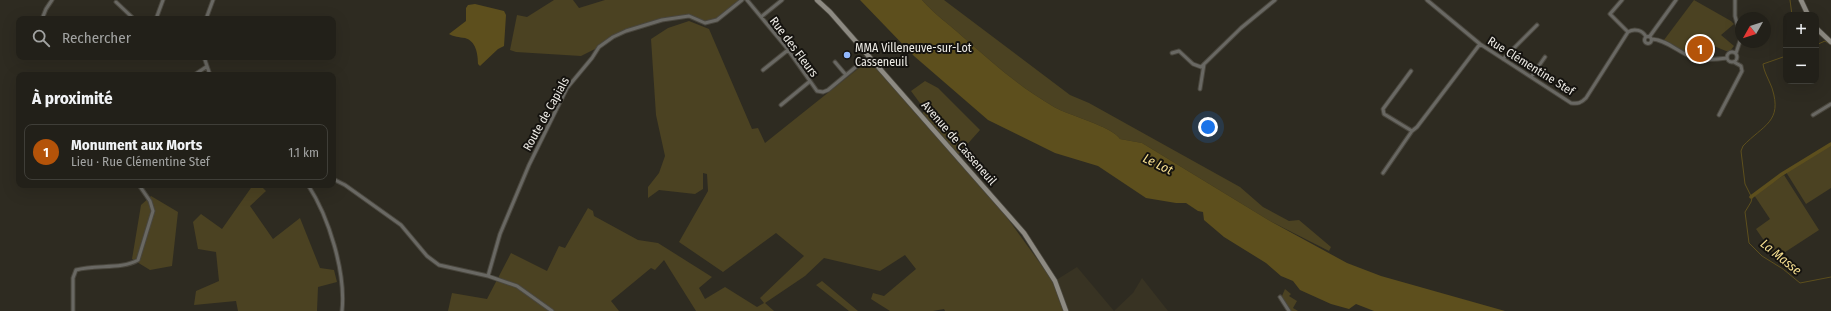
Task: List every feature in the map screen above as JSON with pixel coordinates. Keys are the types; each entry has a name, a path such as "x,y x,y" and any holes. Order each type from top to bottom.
{"main road":[{"name":"Avenue de Casseneuil","path":"817,0 869,56 1024,233 1055,281 1066,311"},
{"path":"1801,0 1807,12"},
{"path":"1819,31 1831,42"}],"street":[{"path":"43,16 52,0"},
{"path":"157,16 163,0"},
{"path":"207,16 213,0"},
{"name":"Route de Capials","path":"488,276 500,234 529,164 567,88 592,58 599,47 613,37 626,31 662,20 689,16 705,22 717,20 742,0"},
{"name":"Rue des Fleurs","path":"747,0 788,50 809,82 817,91 823,92 869,56"},
{"path":"761,17 782,0"},
{"path":"1172,53 1180,51 1197,66 1201,66 1241,28 1276,0"},
{"name":"Rue Clémentine Stef","path":"1427,0 1480,44 1571,103 1576,104 1583,102 1628,32"},
{"path":"1622,0 1610,14 1628,32 1638,30 1649,37 1692,57 1709,60 1727,58 1741,66 1742,71 1719,115"},
{"path":"1649,37 1676,0"},
{"path":"1734,62 1737,57 1736,54 1741,38 1735,16 1735,0"},
{"path":"116,2 131,16"},
{"path":"1502,59 1537,25"},
{"path":"1382,173 1412,131 1417,127 1480,44"},
{"path":"763,70 788,50"},
{"path":"1727,58 1729,53 1733,52 1736,54"},
{"path":"1531,77 1545,57"},
{"path":"205,60 208,72"},
{"path":"835,62 846,75"},
{"path":"1200,89 1204,64"},
{"path":"198,72 206,67"},
{"path":"1411,71 1384,109 1384,114 1412,131"},
{"path":"781,105 809,82"},
{"path":"1813,115 1831,104"},
{"path":"336,180 345,185 401,225 427,256 439,265 488,276 517,286 552,311"},
{"path":"72,311 73,278 76,270 131,264 138,260 153,211 150,201 141,188"},
{"path":"310,188 323,212 335,248 342,293 342,311"},
{"path":"1280,297 1289,311"}],"shaded area":[{"path":"554,0 573,0 579,8 605,0 742,0 717,20 705,23 689,16 662,20 613,37 599,47 581,56 516,52 510,50 517,15 527,17"},
{"path":"922,0 944,0 1070,95 1089,103 1240,187 1263,207 1289,221 1299,220 1331,247 1329,251 1270,221 1142,143 1120,139 1109,130 1054,107 1041,99 996,65"},
{"path":"1694,0 1734,24 1721,35 1734,46 1730,51 1726,51 1704,42 1695,51 1688,53 1664,40"},
{"path":"689,21 709,29 752,129 758,128 765,143 869,60 920,116 925,110 911,91 925,81 938,88 980,130 955,158 1003,212 1053,281 1064,311 945,311 944,309 933,311 890,311 871,299 873,293 884,296 916,269 905,255 880,271 824,258 805,276 765,303 774,311 696,311 664,260 655,270 651,268 611,301 619,311 448,311 452,293 487,299 511,253 547,271 559,246 565,248 588,208 593,211 594,216 638,240 658,243 712,277 699,288 705,299 725,287 757,307 764,303 760,298 804,256 776,233 723,272 679,242 708,191 707,174 703,173 703,189 695,194 659,190 648,198 648,187 659,173 665,156 656,115 651,39 668,28"},
{"path":"1831,144 1831,188 1806,204 1786,172"},
{"path":"1784,175 1819,230 1776,258 1756,229 1770,219 1754,195"},
{"path":"251,188 263,188 266,191 250,206 273,239 300,218 320,268 334,270 337,282 318,287 317,311 238,311 236,301 194,305 196,291 219,281 216,252 198,249 193,222 201,214 222,229"},
{"path":"151,196 178,212 172,266 150,270 132,259 141,205"},
{"path":"1077,267 1114,311 1064,311 1053,282"},
{"path":"1142,278 1168,311 1114,311 1133,293"},
{"path":"822,281 858,311 849,311 816,285"},
{"path":"1285,289 1291,294 1289,296 1297,301 1293,308 1298,311 1290,311 1282,296"}],"water":[{"name":"Le Lot","path":"860,0 922,0 1007,74 1029,91 1054,107 1109,130 1120,139 1142,143 1270,221 1347,263 1381,276 1505,311 1374,311 1356,304 1349,309 1331,304 1300,290 1293,281 1281,276 1266,263 1224,237 1204,220 1203,212 1198,211 1186,203 1176,203 1146,198 1098,166 1055,153 988,120 914,56"},
{"path":"475,4 504,11 506,15 504,46 498,49 480,66 478,64 476,48 472,42 465,38 449,34 466,21 466,8 468,5"}],"waterway":[{"path":"1790,0 1792,12"},
{"name":"La Masse","path":"1819,44 1825,41 1831,45"},
{"name":"La Masse","path":"1783,57 1763,64 1775,99 1773,116 1769,122 1743,146 1741,151 1745,184 1752,198 1745,212 1749,243 1762,256 1783,269 1800,283 1831,277"},
{"path":"1751,197 1782,174 1831,144"}],"place":[{"name":"Monument aux Morts","path":"1700,49"},
{"name":"MMA Villeneuve-sur-Lot Casseneuil","path":"847,55"}]}
